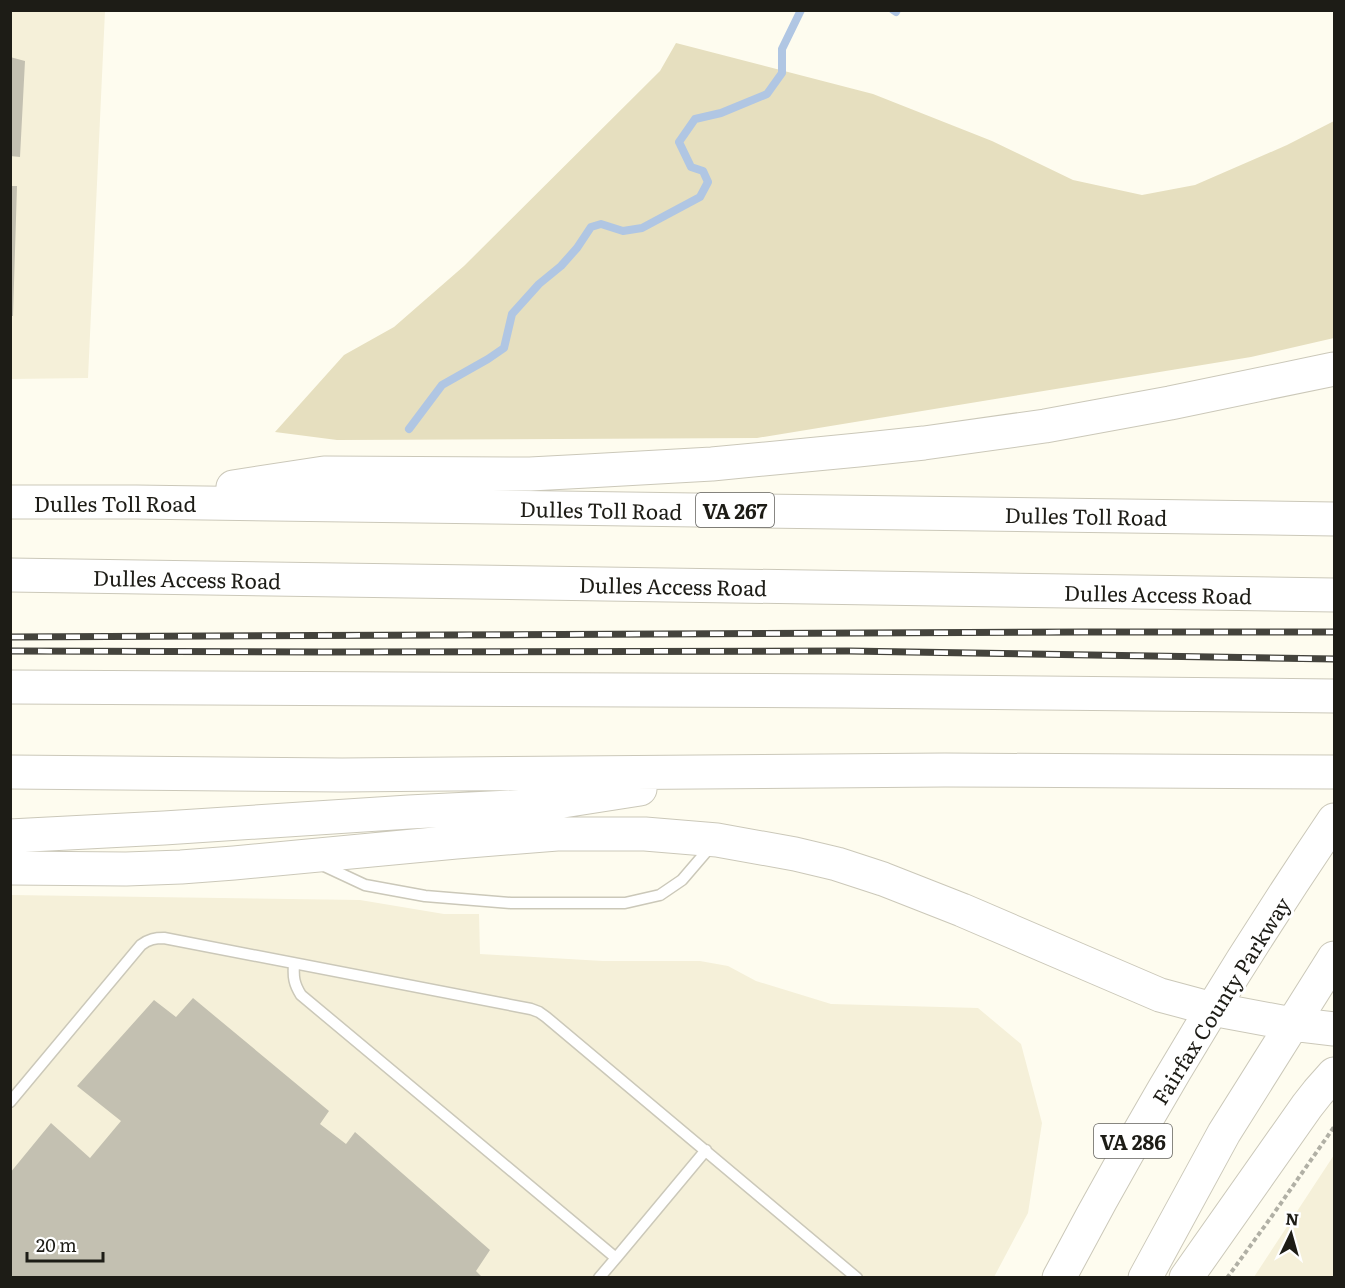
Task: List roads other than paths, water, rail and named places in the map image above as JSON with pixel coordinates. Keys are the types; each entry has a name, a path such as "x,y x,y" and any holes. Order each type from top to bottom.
{"highway":[{"path":"136,502 324,474 530,474 598,471 712,464 913,444 1045,426 1335,369"},
{"name":"Dulles Toll Road","path":"10,502 1335,519"},
{"name":"Dulles Access Road","path":"10,575 1335,595"},
{"path":"10,687 1335,696"},
{"path":"10,772 200,774 480,774 757,770 1335,772"},
{"path":"10,836 531,806 757,770"},
{"name":"Fairfax County Parkway","path":"1059,1278 1116,1171 1189,1046 1331,826"},
{"path":"10,868 126,869 224,864 557,834 645,834 717,840 806,856 883,879 1160,995 1212,1009 1292,1024 1335,1029"},
{"path":"1144,1278 1224,1133 1335,958"},
{"path":"1186,1278 1307,1106 1335,1074"}],"lane":[{"path":"303,857 365,885 425,896 511,903 625,903 660,895 675,885 717,840"},
{"path":"10,1102 141,945 156,938 531,1009 538,1012 706,1150 857,1278"},
{"path":"294,964 295,987 301,995 616,1258"},
{"path":"599,1278 706,1150"}],"waterway":[{"path":"409,429 442,385 504,348 512,314 539,284 561,266 591,227 601,224 623,231 642,228 700,197 708,182 703,171 691,167 679,142 695,119 721,113 767,94 782,73 782,49 801,10"},
{"path":"893,10 896,12 897,10"}],"railway":[{"path":"10,637 1334,632"},
{"path":"10,651 849,651 1334,659"}]}
